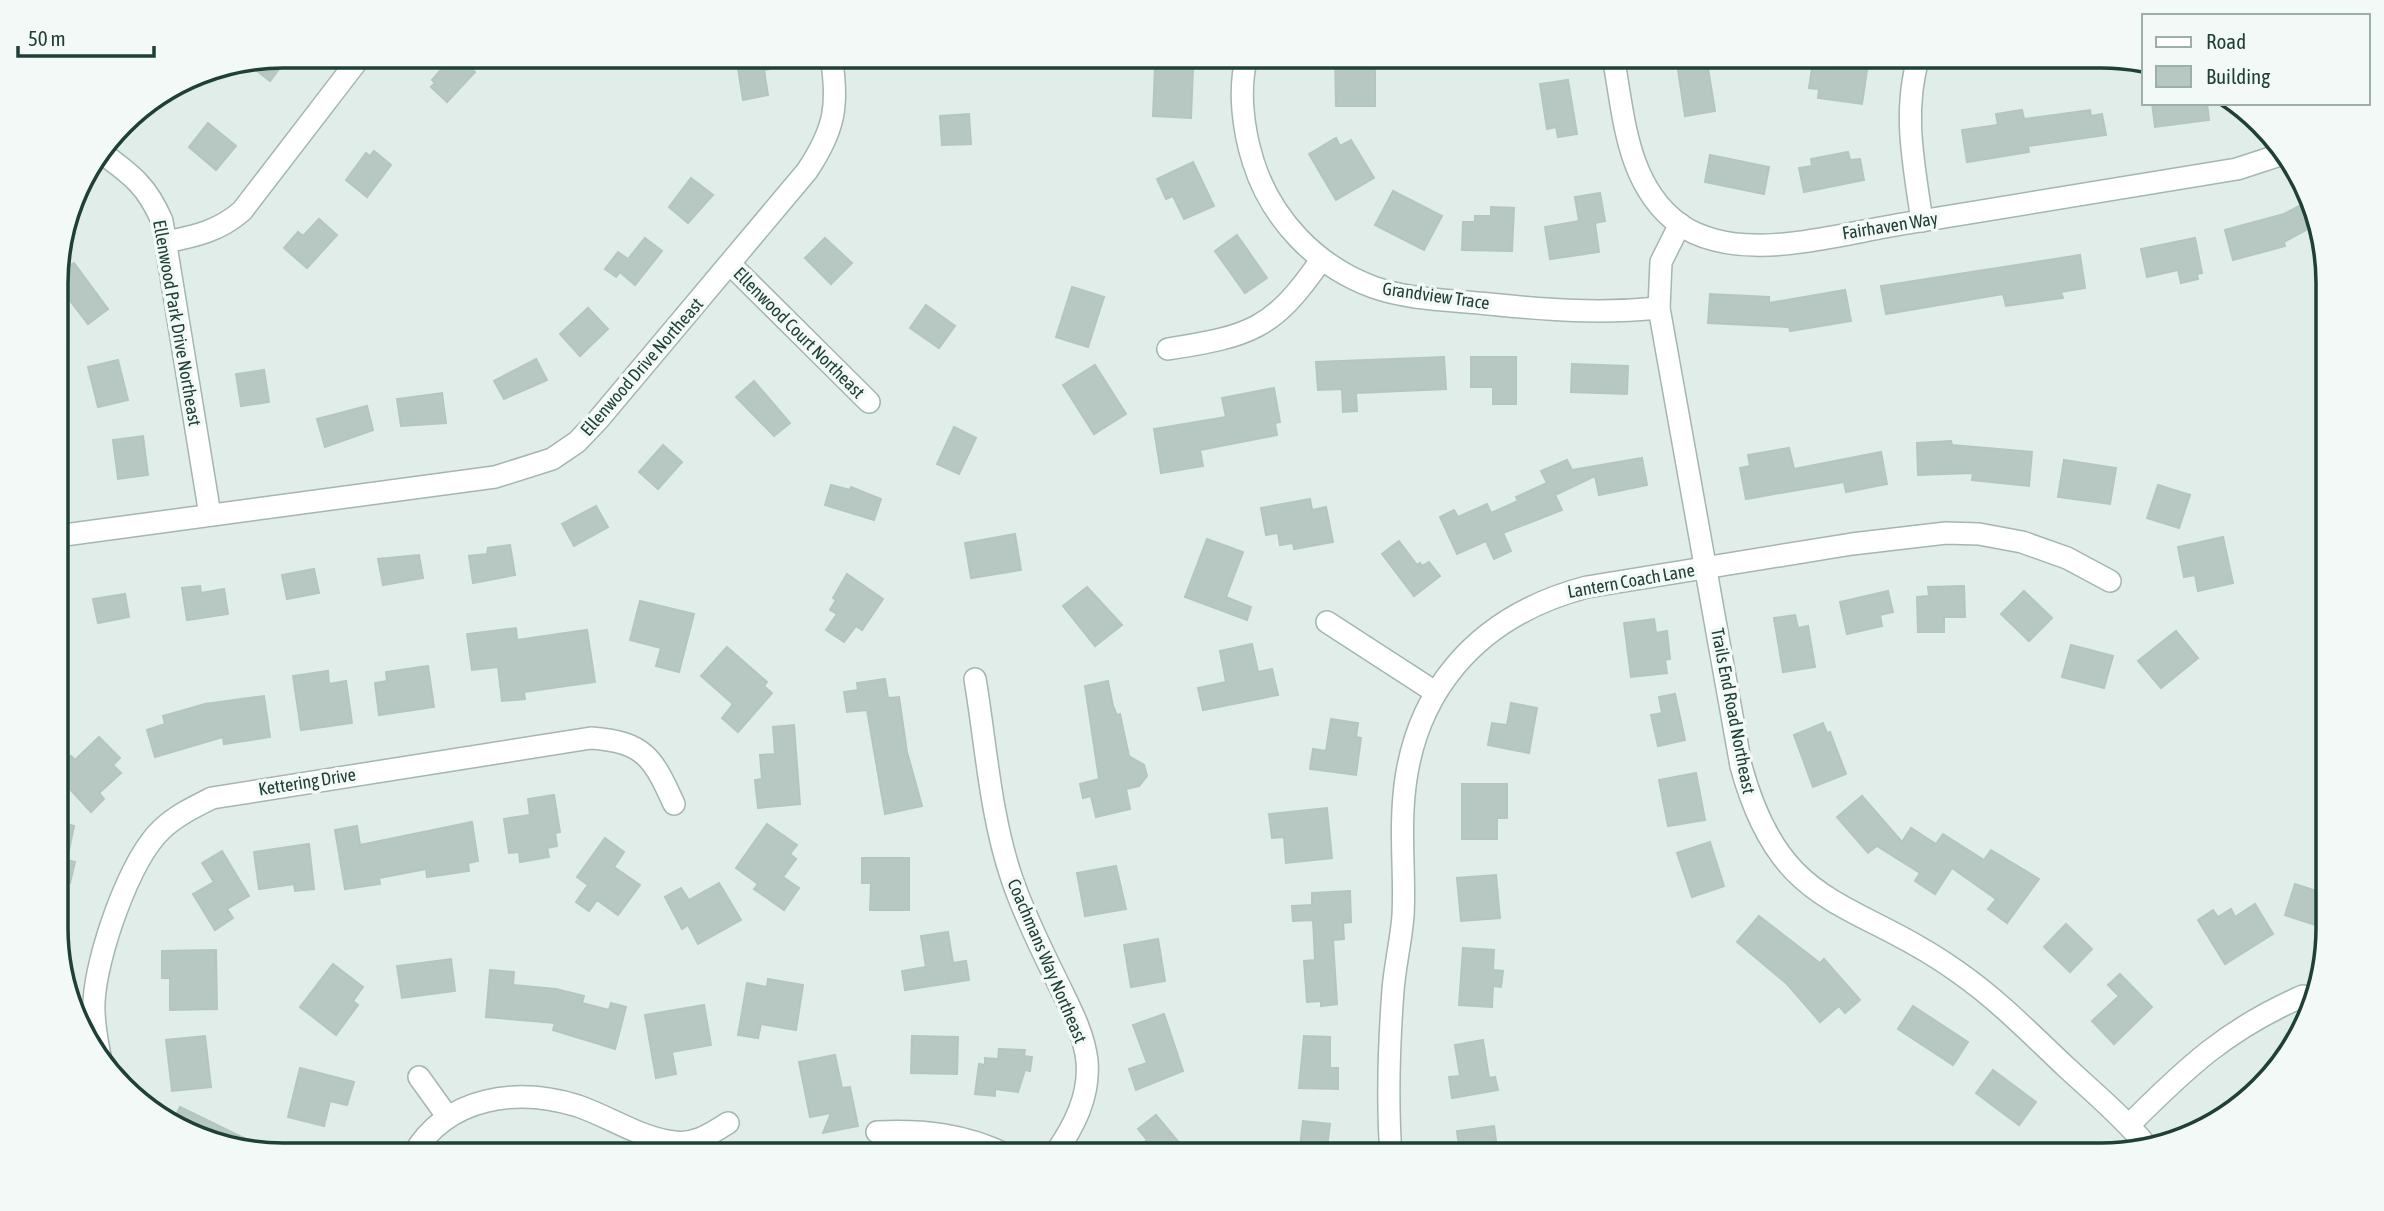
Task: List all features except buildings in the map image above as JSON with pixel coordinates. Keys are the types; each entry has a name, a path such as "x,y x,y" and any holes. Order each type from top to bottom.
{"street":[{"name":"Grandview Trace","path":"1245,68 1242,91 1244,122 1257,174 1278,214 1321,260 1375,288 1409,296 1584,313 1659,308"},
{"name":"Fairhaven Way","path":"1615,68 1630,150 1641,180 1658,205 1679,225 1702,236 1730,244 1758,246 1922,221 2237,169 2274,157"},
{"path":"1917,68 1909,107 1910,142 1922,221"},
{"path":"166,242 215,230 242,211 350,69"},
{"name":"Ellenwood Drive Northeast","path":"69,534 495,477 552,459 598,420 730,264 822,148 834,120 837,93 833,69"},
{"name":"Ellenwood Park Drive Northeast","path":"109,158 139,180 152,197 166,242 210,515"},
{"name":"Trails End Road Northeast","path":"1679,225 1661,262 1659,308 1741,766 1750,798 1774,849 1814,890 1835,905 1925,950 1960,973 1990,997 2142,1139"},
{"path":"1168,349 1243,334 1267,323 1295,298 1321,260"},
{"name":"Ellenwood Court Northeast","path":"730,264 869,402"},
{"name":"Lantern Coach Lane","path":"1391,1142 1390,1045 1402,918 1403,810 1415,738 1435,692 1476,644 1528,607 1587,586 1915,536 1979,534 2022,542 2067,558 2110,581"},
{"path":"1327,622 1435,692"},
{"name":"Coachmans Way Northeast","path":"975,679 1001,837 1011,876 1025,916 1079,1030 1087,1060 1087,1084 1080,1111 1063,1143"},
{"name":"Kettering Drive","path":"95,1032 96,985 128,880 142,853 161,830 184,812 212,799 591,738 626,743 642,752 657,766 674,804"},
{"path":"2129,1125 2181,1073 2229,1034 2263,1013 2304,996"},
{"path":"419,1077 447,1116"},
{"path":"422,1143 447,1116 472,1104 531,1096 579,1107 652,1137 674,1143"},
{"path":"677,1143 701,1140 728,1123"},
{"path":"877,1132 940,1132 978,1143"}]}
